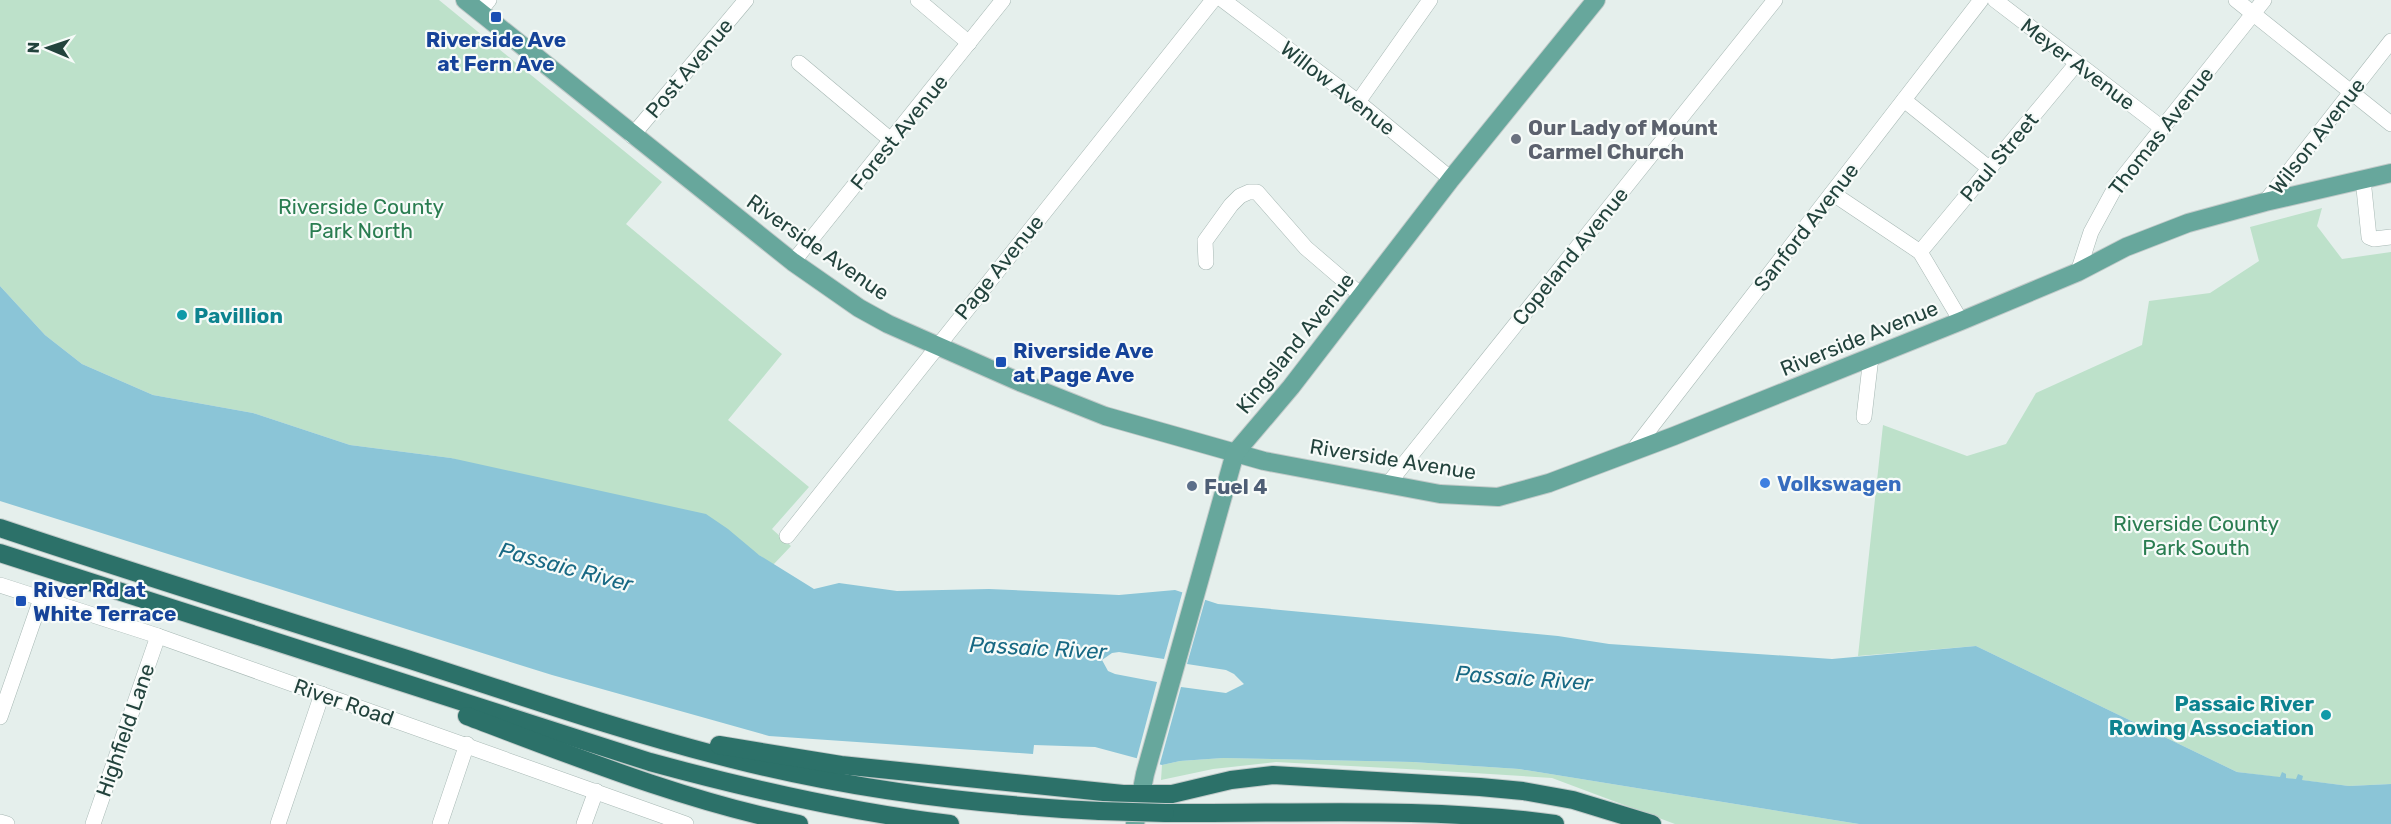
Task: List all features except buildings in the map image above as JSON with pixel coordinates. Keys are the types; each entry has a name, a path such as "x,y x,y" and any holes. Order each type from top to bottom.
{"highway":[{"path":"0,528 617,727 734,760 853,785 972,802 1100,812 1418,814 1498,818 1555,824"},
{"path":"0,553 610,750 728,783 839,807 951,824"},
{"path":"344,664 464,714 607,769 707,802 799,824"},
{"path":"617,727 841,765 1102,793 1172,794 1251,776 1297,776 1523,791 1573,800 1652,824"}],"main road":[{"name":"Riverside Avenue","path":"465,0 484,6 632,136 793,262 859,308 936,345 1105,417 1264,461 1440,494 1498,497 1525,491 1631,453 1961,321 2078,272 2126,247 2188,223 2265,202 2391,173"},
{"name":"Kingsland Avenue","path":"1135,824 1145,774 1235,453 1362,296 1451,179 1596,0"}],"street":[{"name":"Post Avenue","path":"632,136 746,0"},
{"path":"918,0 969,43"},
{"name":"Forest Avenue","path":"793,262 1003,0"},
{"name":"Page Avenue","path":"787,536 936,345 1213,0"},
{"name":"Willow Avenue","path":"1223,0 1358,102 1451,179"},
{"path":"1358,102 1430,0"},
{"name":"Copeland Avenue","path":"1388,484 1776,0"},
{"name":"Sanford Avenue","path":"1631,453 1981,0"},
{"name":"Meyer Avenue","path":"1995,0 2162,128"},
{"path":"2236,0 2391,124"},
{"name":"Thomas Avenue","path":"2078,272 2091,232 2116,186 2264,0"},
{"name":"Wilson Avenue","path":"2265,202 2391,41"},
{"path":"799,63 892,141"},
{"name":"Paul Street","path":"1920,252 2077,63"},
{"path":"1904,100 1990,169"},
{"path":"2363,178 2369,237 2374,239 2391,237"},
{"path":"1206,262 1205,241 1231,205 1240,196 1249,192 1257,192 1306,248 1362,296"},
{"path":"1832,193 1920,252 1961,321"},
{"path":"1864,417 1871,357"},
{"name":"River Road","path":"0,585 158,636 467,744 686,824"},
{"path":"0,717 41,599"},
{"name":"Highfield Lane","path":"93,824 158,636"},
{"path":"278,824 322,694"},
{"path":"440,824 467,744"},
{"path":"585,824 596,792"},
{"path":"0,822 7,824"}],"green space":[{"name":"Riverside County Park North","path":"0,0 439,0 662,182 626,224 782,354 728,420 809,487 772,529 791,546 773,565 759,555 451,458 350,445 253,413 153,395 82,364 45,335 0,286"},
{"name":"Riverside County Park South","path":"2322,208 2317,226 2342,259 2391,252 2391,784 2349,786 2237,772 1976,646 1858,656 1883,425 1967,456 2006,444 2036,393 2142,345 2149,301 2210,293 2259,261 2250,227"},
{"path":"1223,758 1413,762 1519,769 1859,824 1675,824 1552,778 1276,762 1213,769 1161,780 1162,765 1180,761"}],"water":[{"name":"Passaic River","path":"0,286 45,335 82,364 153,395 253,413 350,445 451,458 706,514 759,555 814,589 839,583 897,591 989,589 1119,595 1175,590 1218,604 1558,636 1609,644 1832,659 1976,646 2237,772 2280,777 2282,772 2286,774 2286,778 2296,779 2298,774 2303,776 2302,780 2349,786 2391,784 2391,824 1859,824 1519,769 1413,762 1223,758 1180,761 1162,765 1095,747 1034,745 1033,754 769,736 552,675 0,501"}],"pier":[{"path":"1183,590 1206,597 1187,664 1226,670 1244,684 1226,693 1181,687 1159,767 1136,761 1157,682 1115,674 1108,671 1102,660 1112,653 1119,652 1164,659"}],"place":[{"name":"Riverside Ave at Fern Ave","path":"496,17"},
{"name":"Our Lady of Mount Carmel Church","path":"1516,139"},
{"name":"Pavillion","path":"182,315"},
{"name":"Riverside Ave at Page Ave","path":"1001,362"},
{"name":"Volkswagen","path":"1765,483"},
{"name":"Fuel 4","path":"1192,486"},
{"name":"River Rd at White Terrace","path":"21,601"},
{"name":"Passaic River Rowing Association","path":"2326,715"}]}
